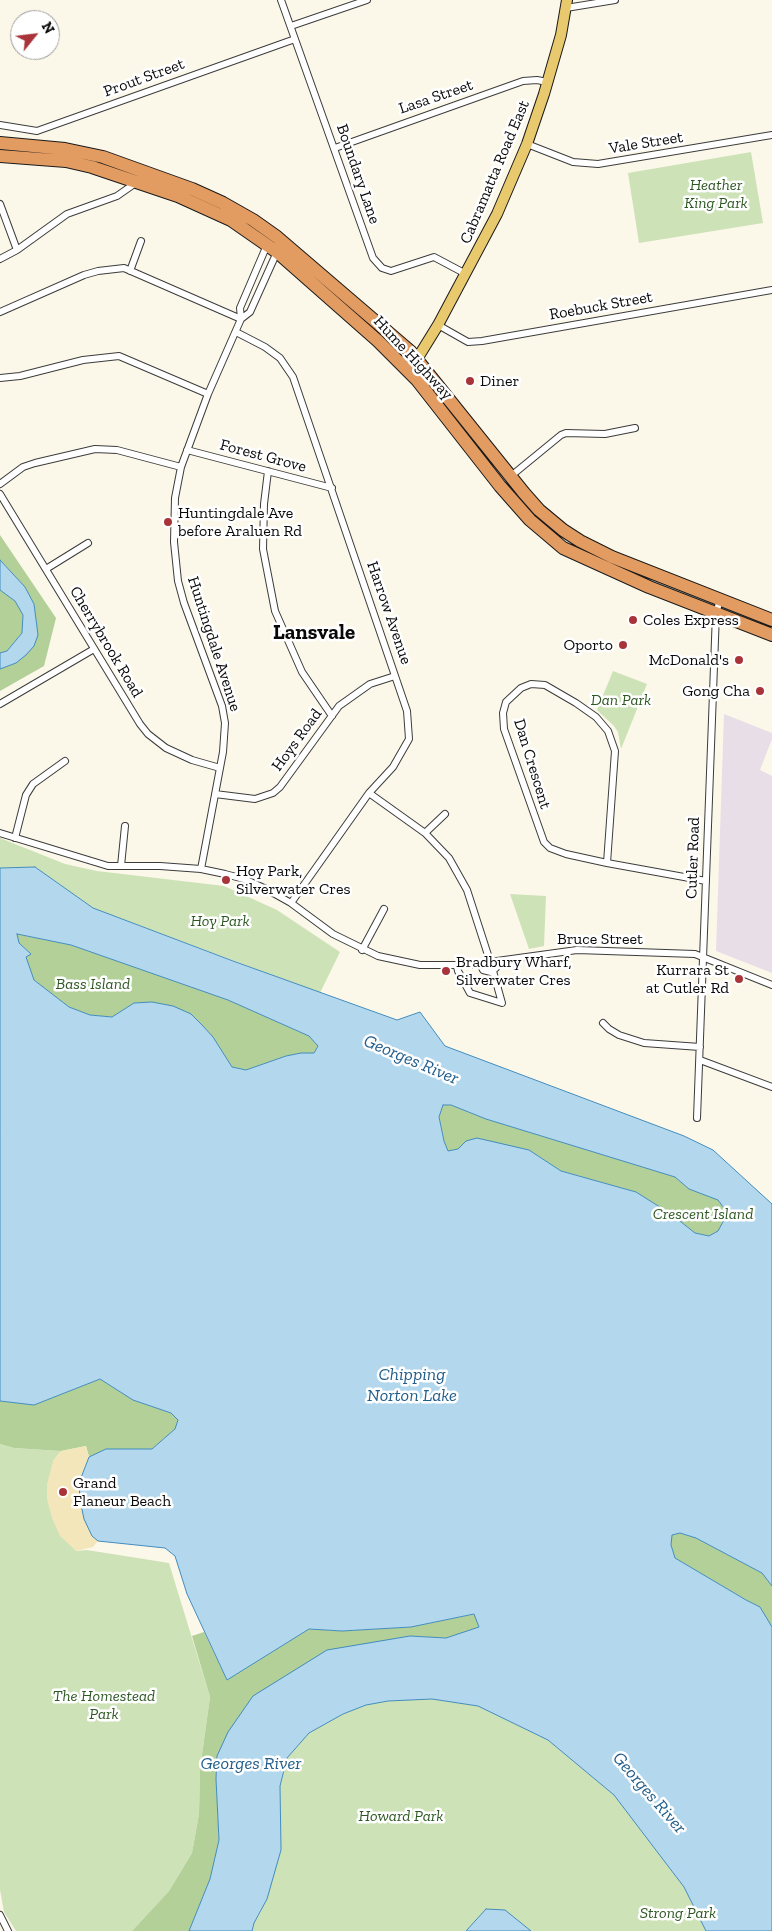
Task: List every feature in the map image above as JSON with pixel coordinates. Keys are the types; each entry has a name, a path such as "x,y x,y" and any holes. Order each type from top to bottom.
{"highway":[{"name":"Hume Highway","path":"0,143 65,149 103,157 192,189 253,220 277,237 378,322 418,360 539,510 580,541 612,557 772,620"},
{"name":"Hume Highway","path":"0,156 66,161 92,167 207,208 231,220 272,248 365,329 410,372 512,499 542,532 562,548 650,587 772,635"}],"main road":[{"name":"Cabramatta Road East","path":"410,372 438,325 497,214 527,144 562,36 566,4"}],"street":[{"name":"Boundary Lane","path":"281,0 373,258 382,268 391,271 434,257 466,274"},
{"path":"291,26 367,0"},
{"path":"566,4 614,0"},
{"name":"Prout Street","path":"0,125 37,131 295,38"},
{"name":"Lasa Street","path":"335,148 523,81 537,80 547,82"},
{"name":"Vale Street","path":"527,144 573,162 598,164 772,135"},
{"path":"0,259 17,250 67,214 118,196 137,182"},
{"path":"0,204 17,250"},
{"path":"130,271 141,241"},
{"name":"Huntingdale Avenue","path":"241,319 250,312 272,248"},
{"name":"Huntingdale Avenue","path":"201,869 226,729 222,706 184,603 178,581 174,542 175,498 181,467 187,450 208,394 241,319 240,308 272,248"},
{"path":"0,312 84,274 124,268 241,319"},
{"name":"Roebuck Street","path":"438,325 468,342 482,342 772,290"},
{"name":"Harrow Avenue","path":"236,332 265,346 280,358 293,377 407,712 409,739 393,767 369,793 291,903"},
{"path":"0,378 29,374 83,360 119,356 208,394"},
{"path":"511,476 566,433 605,434 635,428"},
{"path":"0,484 23,467 94,449 117,450 181,467"},
{"name":"Forest Grove","path":"187,450 332,488"},
{"path":"268,471 264,504 263,549 275,611 302,672 332,716"},
{"name":"Cherrybrook Road","path":"0,494 140,724 148,734 179,755 220,768"},
{"path":"46,569 88,543"},
{"name":"Cutler Road","path":"697,1118 716,613 720,600"},
{"path":"0,704 94,649"},
{"name":"Hoys Road","path":"215,794 256,799 273,793 280,787 339,706 370,684 395,676"},
{"name":"Dan Crescent","path":"607,863 615,751 608,731 596,717 544,685 531,684 521,688 506,702 503,714 504,729 541,836 550,848 557,852 607,863 706,882"},
{"path":"15,838 26,795 33,784 65,761"},
{"path":"369,793 425,833 449,858 467,890 488,955"},
{"path":"425,833 445,814"},
{"path":"121,866 125,826"},
{"path":"0,833 108,866 201,869 244,879 291,903 333,934 362,950 406,963 457,966 481,965"},
{"path":"362,950 384,909"},
{"name":"Bruce Street","path":"497,961 577,950 695,954 772,985"},
{"path":"481,965 482,960 488,955 494,956 497,966 493,971"},
{"path":"481,965 486,971 493,971"},
{"path":"457,966 470,993 502,1002 493,971"},
{"path":"603,1023 619,1035 644,1043 700,1047"},
{"path":"700,1060 772,1087"},
{"path":"0,1915 8,1931"}],"shaded area":[{"path":"724,714 772,733 772,739 760,770 772,776 772,973 716,951"}],"green space":[{"name":"Heather King Park","path":"751,152 763,223 639,243 628,173"},
{"path":"0,535 56,618 44,666 0,691 0,669 16,663 38,635 34,604 25,587 0,560"},
{"path":"0,590 15,601 23,614 22,633 7,651 0,653"},
{"name":"Dan Park","path":"613,671 647,684 621,749 618,732 597,710"},
{"name":"Hoy Park","path":"0,838 65,864 97,871 224,886 277,910 340,952 320,993 93,908 35,867 0,868"},
{"path":"510,894 546,896 544,946 529,949"},
{"name":"Bass Island","path":"16,934 71,945 228,1000 309,1036 318,1045 314,1053 286,1056 246,1070 232,1067 213,1037 191,1014 152,1002 134,1003 112,1017 90,1015 69,1007 34,980 25,956 31,954 19,943"},
{"name":"Crescent Island","path":"443,1105 451,1105 486,1119 675,1177 689,1189 718,1200 726,1211 724,1220 718,1231 709,1236 695,1233 671,1214 636,1192 561,1171 529,1150 466,1141 458,1149 448,1151 439,1117"},
{"path":"100,1379 133,1400 171,1413 178,1420 175,1429 152,1449 106,1449 89,1457 86,1446 61,1451 14,1448 0,1444 0,1401 34,1405"},
{"name":"The Homestead Park","path":"0,1444 14,1448 61,1451 53,1461 76,1551 87,1550 169,1563 210,1697 200,1769 199,1814 192,1853 169,1891 132,1931 16,1931 4,1912 0,1890"},
{"path":"680,1533 696,1538 762,1573 772,1586 772,1627 760,1607 675,1558 671,1545 672,1535"},
{"path":"475,1614 479,1628 446,1638 410,1636 217,1756 216,1779 219,1840 210,1879 189,1931 132,1931 169,1891 192,1853 199,1814 200,1769 210,1697 192,1636 204,1632 227,1680 309,1629 342,1631 411,1627"},
{"name":"Howard Park","path":"432,1699 478,1706 548,1740 614,1795 684,1887 706,1931 252,1931 261,1911 281,1850 280,1786 287,1758 309,1733 343,1714 366,1705 388,1701"}],"sand":[{"name":"Grand Flaneur Beach","path":"86,1446 89,1457 79,1483 92,1536 98,1541 93,1547 76,1551 60,1536 52,1518 47,1499 47,1484 53,1461 61,1451"}],"water":[{"path":"0,560 25,587 34,604 38,635 34,646 26,655 16,663 0,669 0,653 7,651 22,633 23,615 15,601 0,590"},
{"name":"Chipping Norton Lake","path":"35,867 93,908 397,1020 420,1012 445,1046 684,1136 713,1150 772,1204 772,1586 762,1573 696,1538 680,1533 672,1535 671,1545 675,1558 760,1607 772,1627 772,1931 706,1931 684,1887 614,1795 548,1740 478,1706 432,1699 388,1701 366,1705 343,1714 309,1733 287,1758 280,1786 281,1850 267,1899 254,1923 252,1931 189,1931 210,1879 219,1840 216,1779 217,1756 228,1732 253,1696 327,1650 410,1636 446,1638 479,1627 474,1614 411,1627 342,1631 309,1629 227,1680 187,1594 175,1556 165,1548 98,1541 92,1536 84,1519 80,1500 79,1483 89,1457 106,1449 152,1449 175,1429 178,1420 171,1413 133,1400 100,1379 34,1405 0,1401 0,868","holes":["17,934 71,945 228,1000 309,1036 318,1046 314,1053 286,1056 246,1070 232,1067 213,1037 203,1026 191,1014 173,1006 152,1002 134,1003 112,1017 90,1015 69,1007 34,980 26,957 31,954 19,943","443,1105 451,1105 486,1119 675,1177 689,1189 718,1200 726,1211 724,1220 718,1231 709,1236 695,1233 671,1214 636,1192 561,1171 529,1150 477,1138 466,1141 458,1149 448,1151 439,1117"]},
{"path":"486,1909 505,1910 531,1931 466,1931"}],"place":[{"name":"Diner","path":"470,381"},
{"name":"Huntingdale Ave before Araluen Rd","path":"168,522"},
{"name":"Coles Express","path":"633,620"},
{"name":"Oporto","path":"623,645"},
{"name":"McDonald's","path":"739,660"},
{"name":"Gong Cha","path":"760,691"},
{"name":"Hoy Park, Silverwater Cres","path":"226,880"},
{"name":"Bradbury Wharf, Silverwater Cres","path":"446,971"},
{"name":"Kurrara St at Cutler Rd","path":"739,979"},
{"name":"Grand Flaneur Beach","path":"63,1492"}],"district":[{"name":"Lansvale","path":"314,633"}],"water label":[{"name":"Georges River","path":"411,1060"},
{"name":"Georges River","path":"251,1764"},
{"name":"Georges River","path":"649,1793"}],"park label":[{"name":"Strong Park","path":"678,1913"}]}
